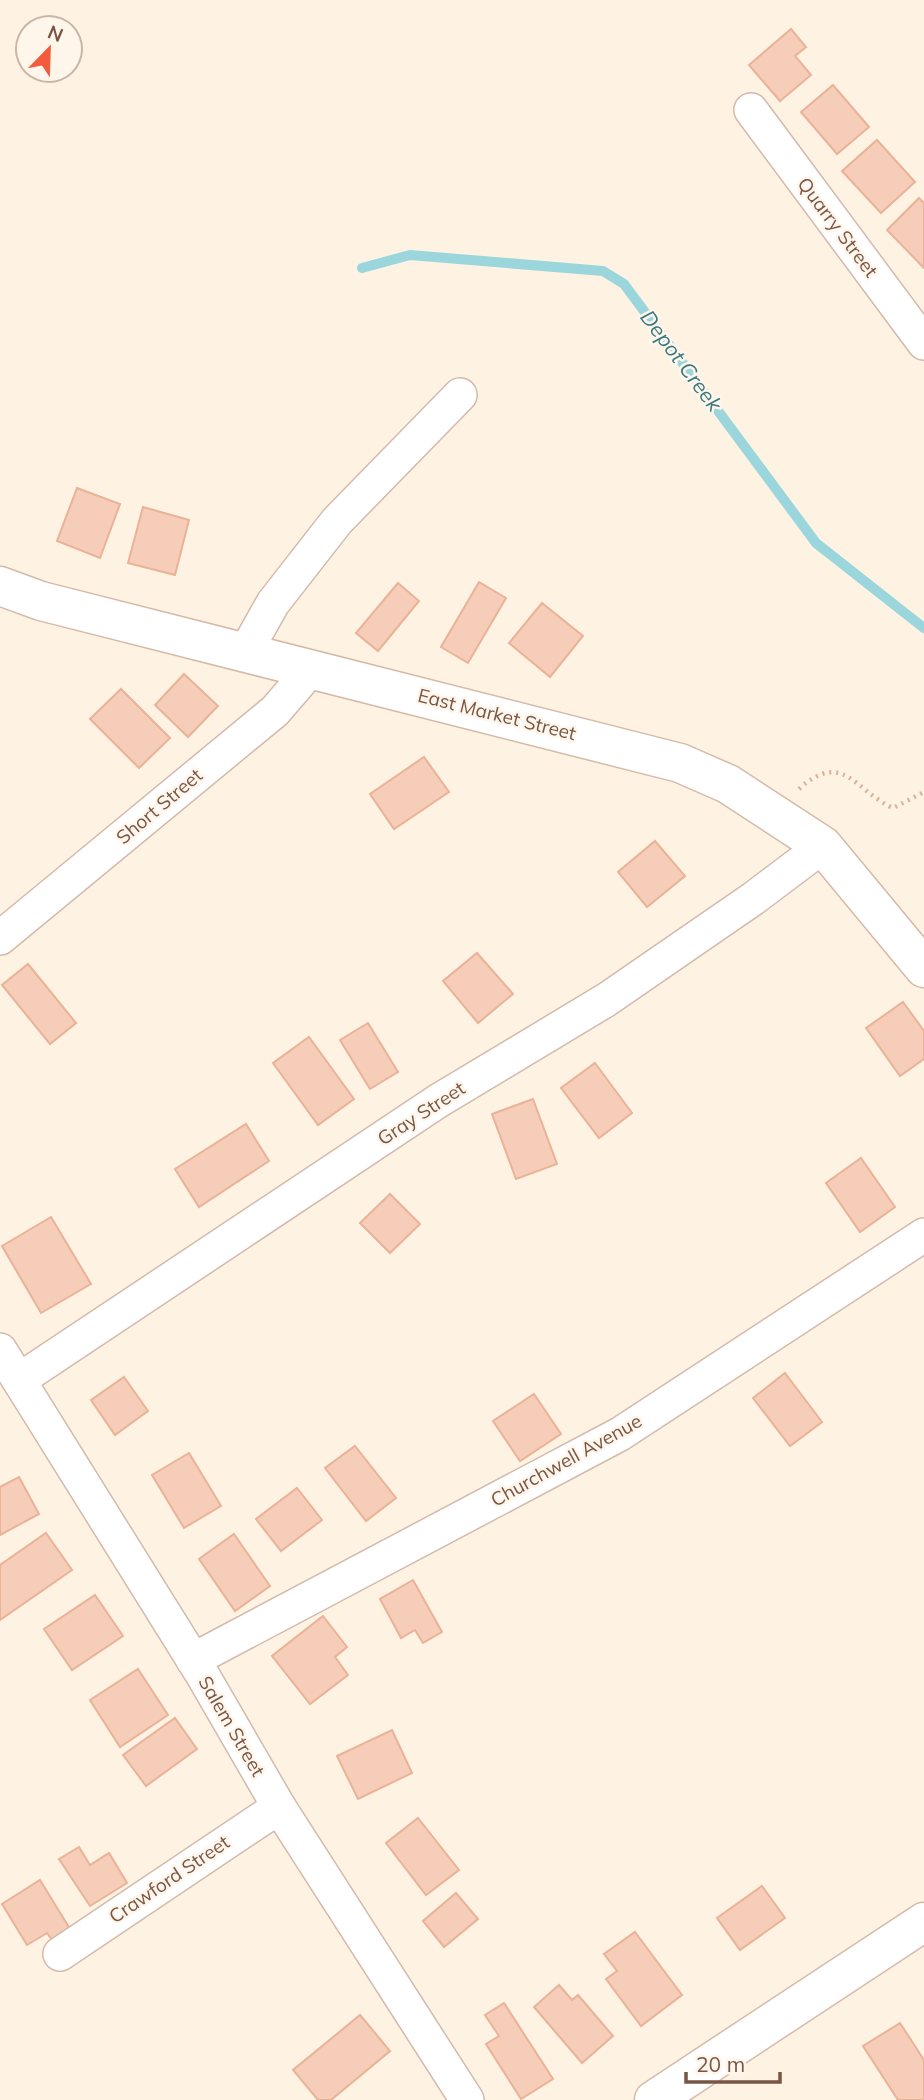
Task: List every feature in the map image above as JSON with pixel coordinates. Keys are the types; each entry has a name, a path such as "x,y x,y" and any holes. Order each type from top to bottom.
{"street":[{"name":"Quarry Street","path":"751,110 924,343"},
{"path":"246,651 273,603 337,522 460,395"},
{"name":"East Market Street","path":"0,586 41,601 680,762 728,784 823,846 924,968"},
{"name":"Short Street","path":"0,938 275,711 312,668"},
{"name":"Gray Street","path":"19,1380 438,1101 606,1000 754,898 823,846"},
{"name":"Churchwell Avenue","path":"193,1660 620,1434 924,1234"},
{"name":"Salem Street","path":"0,1350 193,1660 279,1807 467,2100"},
{"name":"Crawford Street","path":"60,1954 279,1807"},
{"path":"654,2100 924,1922"}],"path":[{"path":"793,795 826,771 839,771 857,782 877,801 893,808 924,792"}],"building":[{"path":"791,29 806,47 795,56 811,75 780,101 749,65"},
{"path":"833,85 869,127 837,154 801,112"},
{"path":"877,140 915,182 881,213 842,171"},
{"path":"919,198 924,203 924,268 887,230"},
{"path":"77,488 120,504 100,558 57,541"},
{"path":"143,507 189,520 175,575 128,563"},
{"path":"479,582 506,598 468,663 441,647"},
{"path":"398,583 419,601 378,651 356,633"},
{"path":"542,603 583,636 550,677 509,643"},
{"path":"184,674 218,706 188,737 155,705"},
{"path":"121,689 170,738 139,768 90,719"},
{"path":"424,757 449,792 394,829 370,794"},
{"path":"655,841 685,876 647,907 618,872"},
{"path":"477,953 513,994 478,1023 443,981"},
{"path":"28,964 76,1023 50,1044 2,985"},
{"path":"903,1002 924,1031 924,1059 900,1076 866,1028"},
{"path":"368,1023 398,1072 370,1089 340,1040"},
{"path":"309,1037 354,1099 318,1125 273,1063"},
{"path":"595,1063 632,1113 599,1138 561,1088"},
{"path":"533,1099 557,1164 516,1179 492,1114"},
{"path":"246,1124 269,1161 199,1207 175,1169"},
{"path":"861,1158 895,1207 860,1232 826,1183"},
{"path":"390,1194 420,1224 390,1253 360,1223"},
{"path":"51,1217 91,1284 41,1313 2,1246"},
{"path":"785,1373 822,1422 790,1446 753,1398"},
{"path":"124,1377 148,1411 115,1435 91,1400"},
{"path":"534,1394 561,1434 520,1461 493,1421"},
{"path":"355,1446 396,1498 366,1521 325,1468"},
{"path":"189,1453 221,1506 184,1528 152,1475"},
{"path":"19,1477 39,1514 0,1535 0,1487"},
{"path":"297,1488 322,1520 281,1551 256,1519"},
{"path":"46,1533 72,1570 0,1620 0,1565"},
{"path":"234,1534 270,1586 235,1611 199,1559"},
{"path":"413,1580 442,1632 423,1643 415,1630 401,1638 380,1599"},
{"path":"95,1595 123,1636 72,1670 44,1629"},
{"path":"323,1616 347,1647 335,1657 348,1675 310,1704 272,1656"},
{"path":"138,1669 168,1715 120,1747 90,1700"},
{"path":"175,1718 197,1749 146,1786 123,1755"},
{"path":"392,1730 412,1773 358,1799 337,1756"},
{"path":"418,1818 459,1870 426,1895 386,1843"},
{"path":"79,1847 90,1865 109,1853 127,1883 90,1906 59,1859"},
{"path":"40,1880 70,1929 52,1940 47,1933 27,1945 2,1904"},
{"path":"762,1886 785,1918 740,1950 717,1918"},
{"path":"456,1893 478,1919 444,1947 423,1921"},
{"path":"635,1932 682,1995 641,2026 606,1979 617,1971 604,1954"},
{"path":"559,1985 572,2000 578,1995 613,2036 582,2063 534,2007"},
{"path":"504,2003 553,2079 521,2099 486,2044 499,2036 485,2015"},
{"path":"360,2015 390,2051 331,2100 318,2100 293,2070"},
{"path":"900,2023 924,2060 924,2100 898,2100 863,2046"}],"waterway":[{"name":"Depot Creek","path":"362,268 410,255 603,271 624,284 816,543 924,628"}]}
